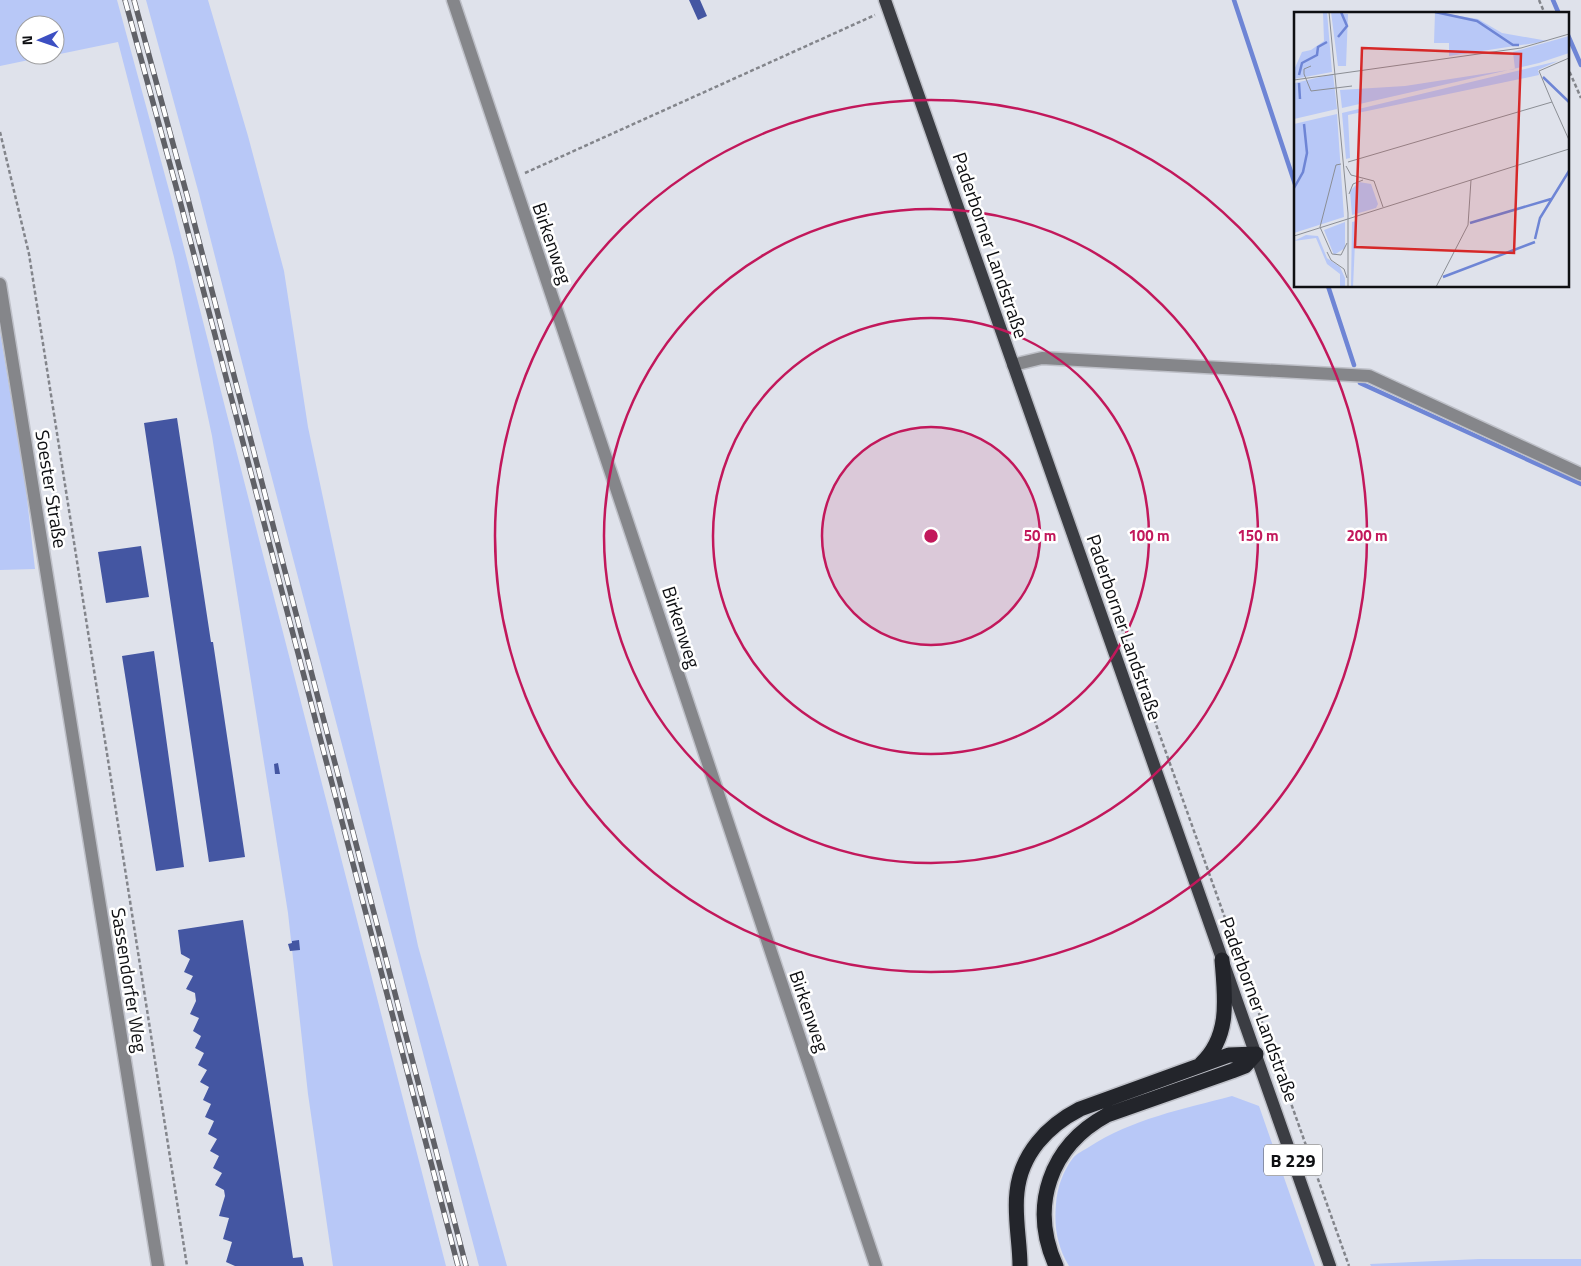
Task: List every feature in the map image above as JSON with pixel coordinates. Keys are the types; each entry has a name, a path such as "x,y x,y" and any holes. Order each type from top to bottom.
{"highway":[{"path":"1198,1066 1212,1054 1222,1028 1225,1003 1222,960"},
{"path":"1020,1266 1017,1201 1019,1180 1029,1154 1042,1137 1059,1121 1080,1109 1229,1055 1256,1054"},
{"path":"1056,1266 1046,1234 1045,1199 1052,1173 1073,1140 1090,1125 1107,1115 1245,1066 1256,1054"}],"main road":[{"name":"Paderborner Landstraße","path":"887,4 1330,1266"}],"street":[{"name":"Birkenweg","path":"453,0 876,1266"},
{"name":"Soester Straße","path":"0,284 67,700"},
{"path":"1013,365 1042,358 1370,376 1581,474"},
{"name":"Sassendorfer Weg","path":"67,700 158,1266"}],"path":[{"path":"1539,0 1544,12"},
{"path":"512,179 887,4"},
{"path":"1568,68 1581,98"},
{"path":"0,132 29,254 186,1266"},
{"path":"1117,614 1349,1266"}],"shaded area":[{"path":"0,0 117,0 172,201 446,1266 333,1266 308,1094 288,913 212,436 174,257 118,42 65,53 65,15 15,15 15,63 0,66"},
{"path":"146,0 208,0 248,136 284,271 308,427 418,946 507,1266 479,1266 199,194"},
{"path":"0,332 25,481 35,569 0,570"},
{"path":"1232,1096 1259,1106 1315,1266 1069,1266 1059,1244 1055,1212 1061,1180 1066,1168 1074,1157 1105,1137 1140,1122"},
{"path":"1479,1259 1581,1259 1581,1266 1371,1266 1370,1264"}],"building":[{"path":"689,0 700,0 707,16 698,20"},
{"path":"177,418 245,857 209,862 144,423"},
{"path":"141,546 149,597 106,603 98,552"},
{"path":"154,651 184,867 156,871 122,656"},
{"path":"278,763 280,774 275,774 274,764"},
{"path":"243,920 293,1258 302,1257 304,1266 235,1266 226,1262 232,1242 223,1239 229,1218 219,1216 225,1196 224,1190 215,1185 222,1173 213,1168 219,1156 210,1151 217,1139 208,1134 214,1121 205,1117 211,1104 203,1100 209,1087 200,1082 207,1070 198,1065 204,1053 195,1048 201,1036 193,1031 199,1018 190,1014 196,1001 195,993 186,989 193,976 184,972 190,959 181,954 178,930"},
{"path":"299,940 300,950 290,951 288,944"}],"waterway":[{"path":"1234,0 1294,181"},
{"path":"1553,0 1558,12"},
{"path":"1568,35 1581,65"},
{"path":"1329,288 1354,365"},
{"path":"1360,383 1581,484"}],"railway":[{"path":"125,0 180,201 458,1266"},
{"path":"134,0 188,199 466,1266"}]}
